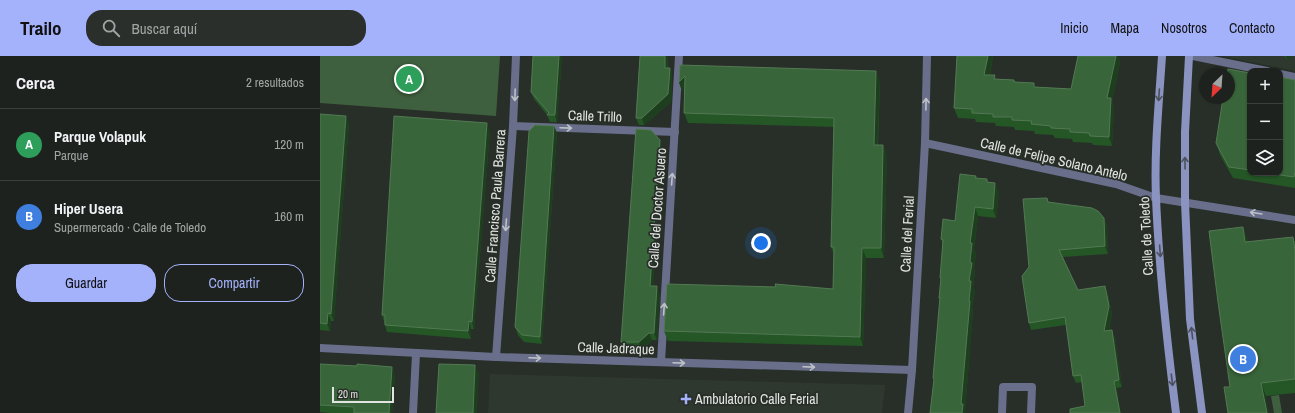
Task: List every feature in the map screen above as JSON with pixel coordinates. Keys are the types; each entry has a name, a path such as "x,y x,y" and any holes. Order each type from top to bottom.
{"street":[{"name":"Calle Francisco Paula Barrera","path":"496,357 514,126 516,56"},
{"name":"Calle del Doctor Asuero","path":"661,362 679,56"},
{"name":"Calle del Ferial","path":"908,413 912,370 925,143 927,56"},
{"name":"Calle de Toledo","path":"1162,56 1157,131 1156,198 1163,308 1176,413"},
{"path":"1189,56 1185,132 1185,202 1190,319 1202,413"},
{"path":"1193,56 1252,68"},
{"path":"1283,75 1295,77"},
{"name":"Calle Trillo","path":"514,126 675,132"},
{"name":"Calle de Felipe Solano Antelo","path":"925,143 1116,184 1156,198 1295,220"},
{"name":"Calle Jadraque","path":"320,348 496,357 912,370"},
{"path":"413,413 416,354"},
{"path":"1002,413 1003,387 1032,387 1031,413"}],"shaded area":[{"path":"1223,56 1295,56 1295,71"},
{"name":"Ambulatorio Calle Ferial","path":"490,374 885,385 882,413 488,413"}],"green space":[{"path":"320,56 500,56 496,116 320,103"},
{"path":"1279,395 1282,413 1274,413 1271,396"}],"building":[{"path":"533,56 559,56 555,115 547,115 549,113 531,92"},
{"path":"640,56 665,56 665,68 670,68 668,94 642,118 636,118"},
{"path":"957,56 988,56 984,75 995,75 994,79 1034,83 1034,87 1071,89 1078,56 1116,56 1107,98 1111,98 1109,137 1090,136 1089,133 1070,132 1070,129 1051,128 1051,126 1031,124 1032,121 1012,120 1012,117 993,117 993,114 972,113 972,109 954,108"},
{"path":"680,65 876,71 874,145 883,145 881,248 862,248 860,337 664,331 667,284 776,287 775,284 833,289 834,247 831,247 834,118 684,113 685,76 679,82"},
{"path":"1235,70 1247,72 1247,170 1229,167 1216,143 1222,104 1235,104"},
{"path":"1283,78 1295,80 1294,177 1283,175"},
{"path":"320,114 346,116 331,314 328,313 327,324 320,323"},
{"path":"394,116 487,123 472,322 469,321 468,331 385,325 385,315 382,315"},
{"path":"535,125 554,126 540,337 522,335 515,327 529,131"},
{"path":"636,129 651,130 660,140 650,286 657,286 654,333 649,333 639,342 621,342"},
{"path":"960,174 976,176 975,178 987,179 987,182 995,183 993,209 975,207 970,243 972,243 970,262 972,263 969,281 971,281 970,301 961,404 963,404 962,413 930,413 940,297 939,298 943,219 955,221"},
{"path":"1047,198 1048,202 1092,208 1098,211 1104,218 1105,246 1059,250 1078,290 1105,286 1109,306 1104,331 1112,330 1119,380 1114,381 1120,413 1070,413 1070,409 1085,406 1081,375 1073,376 1065,317 1029,323 1022,276 1029,267 1023,199"},
{"path":"1243,227 1245,242 1293,237 1295,250 1295,379 1261,383 1267,413 1228,413 1224,387 1230,387 1209,231"},
{"path":"320,364 357,366 357,364 392,367 389,413 354,413 354,407 320,405"},
{"path":"439,364 475,365 473,413 436,413"}],"place":[{"name":"Parque Volapuk","path":"409,79"},
{"name":"Hiper Usera","path":"1243,359"},
{"name":"Ambulatorio Calle Ferial","path":"686,399"}]}
